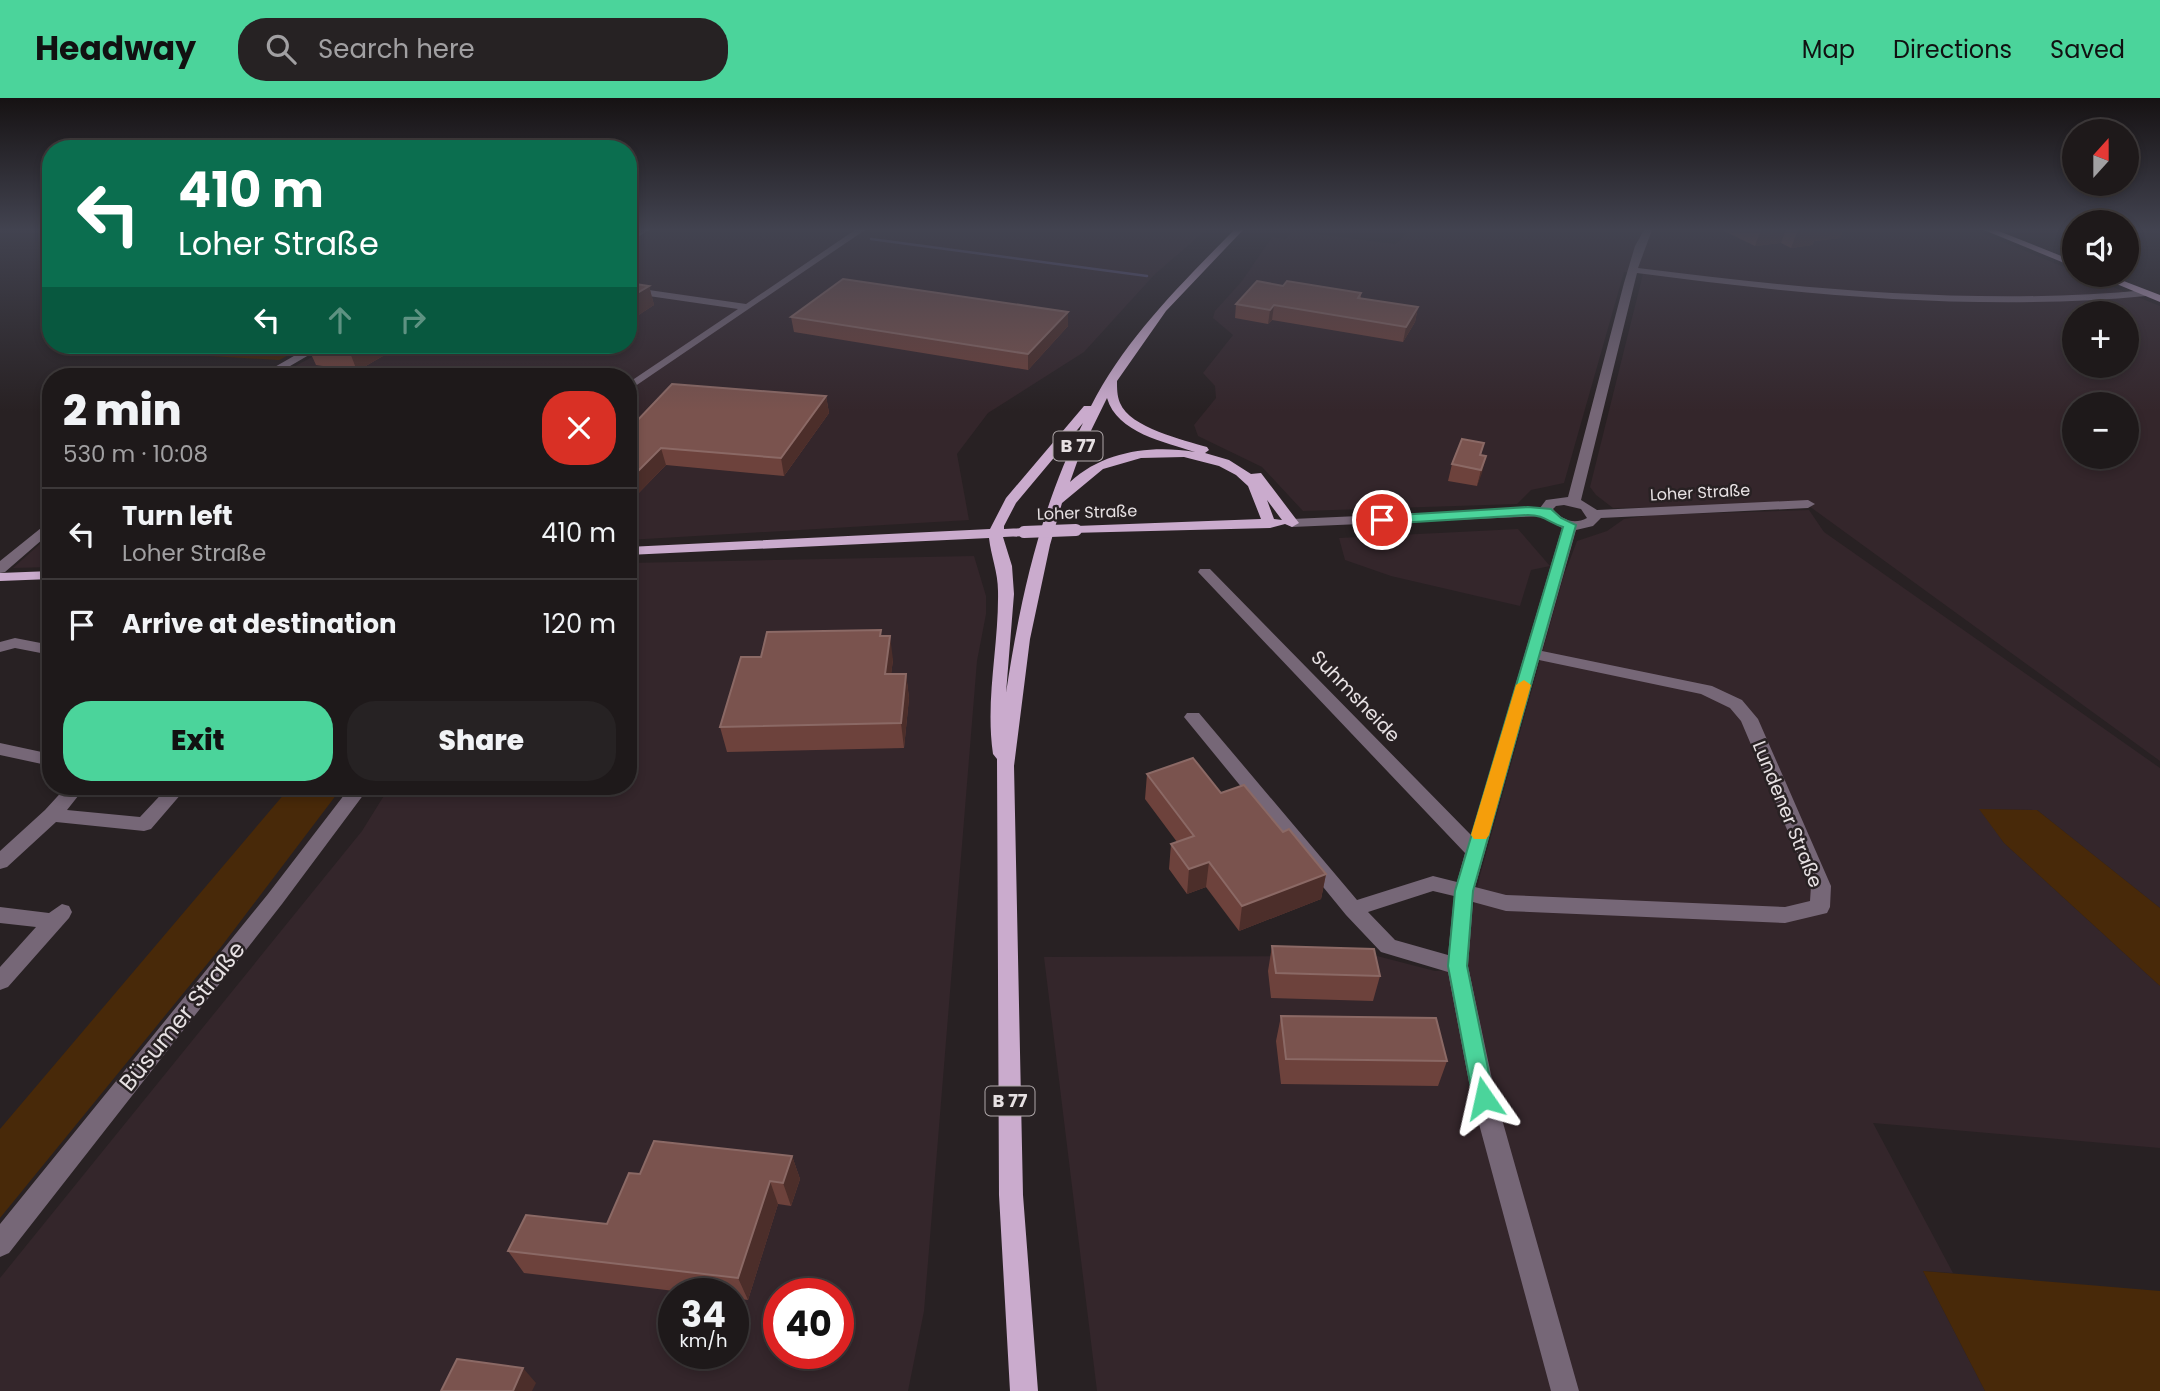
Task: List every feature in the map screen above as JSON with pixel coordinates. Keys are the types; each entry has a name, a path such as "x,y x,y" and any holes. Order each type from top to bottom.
{"main road":[{"name":"B 77","path":"1024,1391 1011,1195 1005,766 1022,639 1043,545 1075,451 1109,383 1161,309 1179,290"},
{"path":"2139,290 2160,299"},
{"path":"1109,383 1116,409 1126,418 1156,434 1237,465 1259,478 1292,523"},
{"path":"1005,766 996,728 1005,627 1005,571 996,533 1003,512 1011,501 1109,383"},
{"path":"1055,505 1083,476 1107,463 1162,454 1210,457 1251,481 1270,524"},
{"name":"Loher Straße","path":"637,551 971,534 1292,523"},
{"path":"0,577 42,575"}],"street":[{"path":"637,382 772,290"},
{"path":"1574,502 1628,290"},
{"path":"1827,290 2064,299 2146,293"},
{"path":"637,291 748,307"},
{"path":"279,368 305,354"},
{"path":"1555,502 1574,502 1585,506 1594,514 1591,523 1570,525 1556,521 1546,512 1548,505 1555,502"},
{"name":"Loher Straße","path":"1594,514 1808,504"},
{"name":"Loher Straße","path":"1292,523 1546,512"},
{"path":"1565,1391 1484,1098 1457,966 1464,891 1570,525"},
{"path":"0,569 42,532"},
{"name":"Suhmsheide","path":"1205,572 1475,851"},
{"path":"0,647 15,643 42,648"},
{"name":"Lundener Straße","path":"1464,891 1506,903 1786,915 1820,907 1821,886 1749,719 1736,704 1706,690 1532,654"},
{"path":"1193,717 1353,909 1388,946 1457,966"},
{"path":"0,749 42,754"},
{"path":"0,862 52,815 69,795"},
{"path":"52,815 144,824 171,795"},
{"name":"Büsumer Straße","path":"0,1244 266,910 353,795"},
{"path":"1353,909 1433,883 1464,891"},
{"path":"0,915 58,917 0,981"}],"shaded area":[{"path":"637,290 1140,290 1084,352 988,413 957,454 969,520 637,539 637,368 292,368 317,354 637,354"},
{"path":"1234,290 1619,290 1564,483 1531,490 1517,504 1303,511 1262,467 1198,436 1194,425 1216,398 1215,386 1203,373 1233,335 1213,318 1215,311"},
{"path":"1639,290 2121,290 2160,306 2160,761 1809,506 1613,508 1590,487"},
{"path":"194,354 291,354 279,360 192,355"},
{"path":"1809,510 1824,532 2160,768 2160,908 2037,810 1980,809 2004,843 2160,986 2160,1148 1873,1123 1953,1273 1923,1271 1985,1391 1097,1391 1044,957 1377,956 1435,971 1468,969 1470,924 1480,875 1564,575 1577,541 1607,531 1624,519 1651,515"},
{"path":"1518,529 1550,566 1531,570 1520,606 1391,576 1345,560 1339,538"},
{"path":"42,542 42,567 13,568"},
{"path":"974,556 986,596 986,614 977,661 924,1311 908,1391 0,1391 0,1278 362,831 384,795 637,795 637,563"},
{"path":"283,795 336,795 221,947 0,1218 0,1129"},
{"path":"1979,809 2037,810 2160,908 2160,986 2004,843"},
{"path":"1923,1271 2160,1291 2160,1391 1985,1391"}],"building":[{"path":"827,290 920,290 1068,312 1028,354 791,317"},
{"path":"1248,290 1345,290 1361,293 1358,298 1418,307 1406,327 1274,305 1270,310 1236,304"},
{"path":"672,384 826,396 781,458 661,448 637,472 637,421"},
{"path":"1462,439 1484,443 1480,455 1486,456 1481,470 1452,464"},
{"path":"881,630 880,636 890,636 885,674 906,674 901,723 720,727 741,657 761,657 767,632"},
{"path":"1193,758 1221,793 1244,785 1283,832 1289,829 1326,874 1242,906 1209,862 1189,869 1171,844 1194,836 1147,774"},
{"path":"1272,946 1374,949 1380,976 1276,973"},
{"path":"1281,1016 1436,1018 1447,1061 1286,1059"},
{"path":"654,1141 792,1156 783,1183 770,1181 738,1278 508,1251 526,1215 607,1224 629,1173 640,1174"},
{"path":"457,1359 523,1368 513,1391 441,1391"}],"slow traffic":[{"path":"1480,835 1524,685"}],"route":[{"path":"1382,520 1528,511 1546,512 1556,521 1570,525 1464,891 1457,966 1484,1098"}]}
